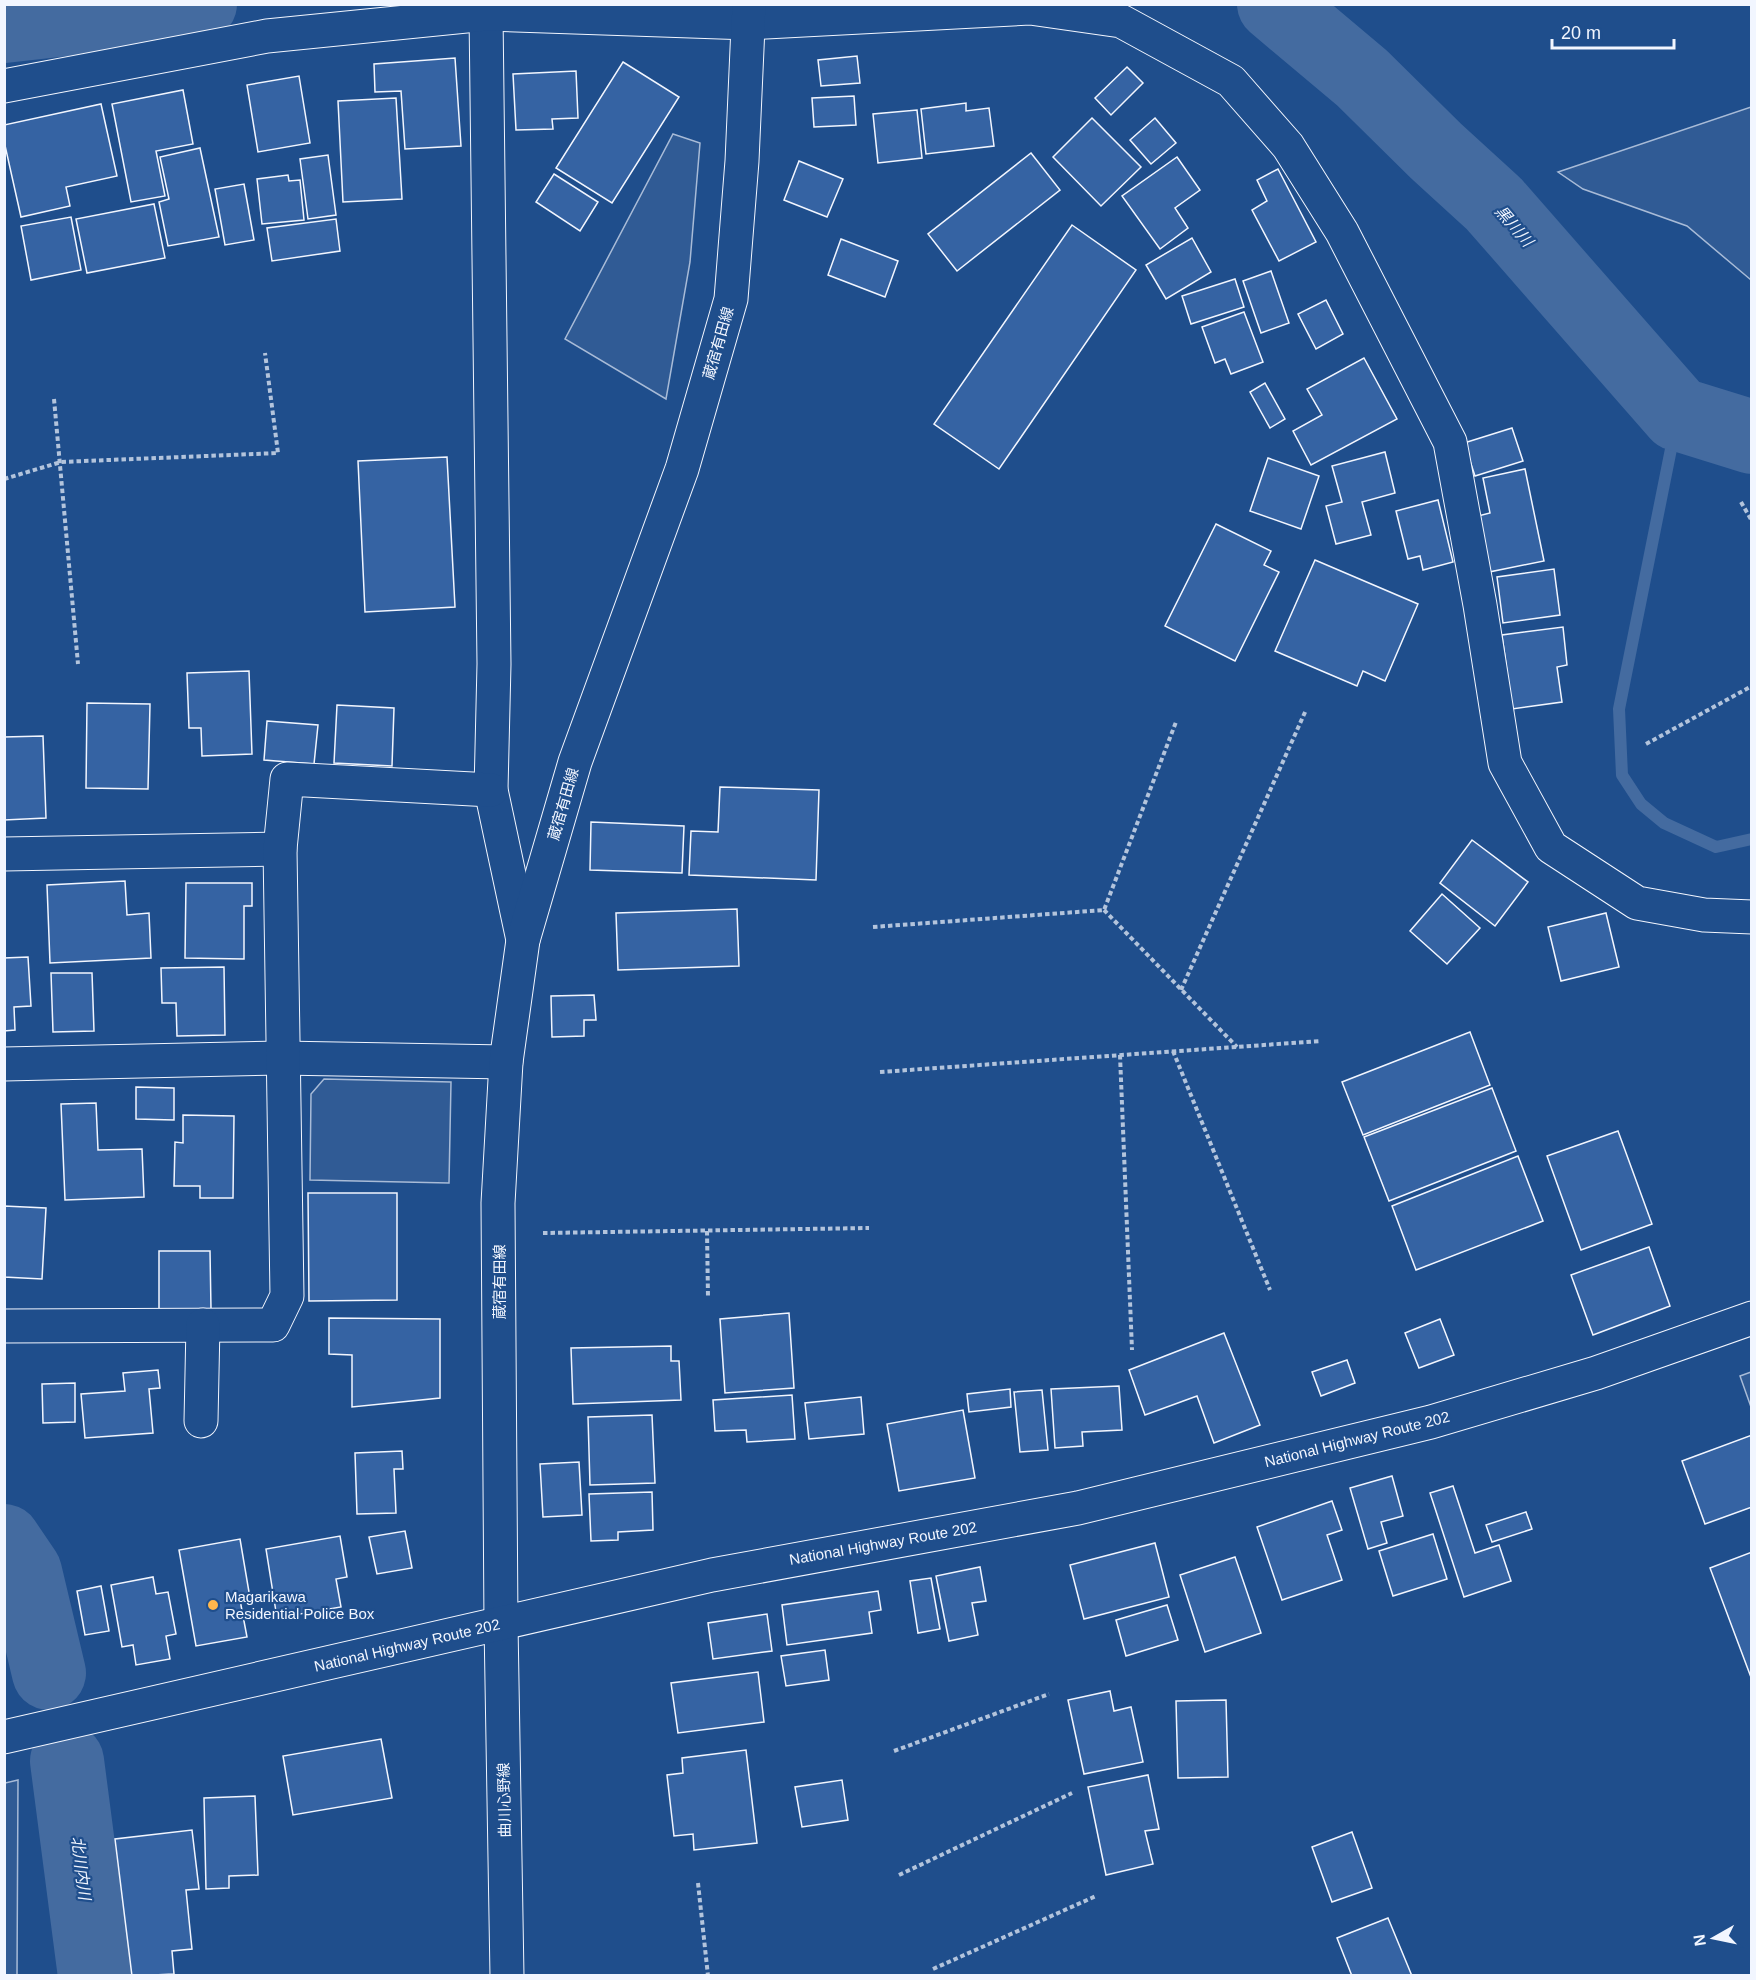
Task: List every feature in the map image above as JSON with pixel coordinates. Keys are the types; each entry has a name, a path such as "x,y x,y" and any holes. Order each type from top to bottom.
{"main road":[{"path":"4,86 267,36 486,14 749,14 1030,8 1123,13 1231,81 1288,146 1342,232 1450,442 1480,605 1505,763 1551,847 1636,903 1704,915 1752,917"},
{"path":"486,14 494,664 491,790 523,940"},
{"name":"蔵宿有田線","path":"501,1624 498,1203 506,1062 523,940 575,762 682,469 730,299 742,161 749,14"},
{"path":"4,1326 273,1325 287,1296 281,1058 280,849 287,779 491,790"},
{"path":"4,854 280,849"},
{"path":"4,1064 281,1058 506,1062"},
{"name":"National Highway Route 202","path":"4,1737 712,1575 1078,1508 1431,1422 1596,1372 1752,1318"},
{"path":"201,1422 204,1325"},
{"name":"曲川心野線","path":"501,1624 507,1976"}],"path":[{"path":"4,479 61,462 278,453 265,353"},
{"path":"54,399 78,664"},
{"path":"1740,502 1752,521"},
{"path":"1646,744 1752,686"},
{"path":"1181,990 1306,710"},
{"path":"1104,910 1176,723"},
{"path":"1104,910 1237,1047"},
{"path":"873,927 1104,910"},
{"path":"880,1072 1321,1041"},
{"path":"1173,1051 1270,1290"},
{"path":"1120,1055 1132,1350"},
{"path":"543,1233 869,1228"},
{"path":"707,1231 708,1297"},
{"path":"894,1751 1049,1694"},
{"path":"899,1875 1072,1794"},
{"path":"698,1883 708,1976"},
{"path":"933,1969 1096,1896"}],"shaded area":[{"path":"1751,107 1751,280 1687,226 1583,189 1558,172"},
{"path":"673,134 700,143 690,262 666,399 565,339"},
{"path":"324,1079 451,1082 449,1183 310,1180 311,1094"},
{"path":"1752,1372 1751,1407 1740,1376"},
{"path":"18,1780 17,1975 5,1975 5,1783"}],"building":[{"path":"857,56 860,83 821,86 818,60"},
{"path":"455,58 461,146 405,149 401,91 375,92 374,64"},
{"path":"623,62 679,97 612,203 556,168"},
{"path":"1127,67 1143,83 1111,115 1095,98"},
{"path":"576,71 578,118 552,119 553,129 516,130 513,74"},
{"path":"299,76 310,143 258,152 247,85"},
{"path":"183,90 193,144 156,151 165,196 131,202 112,104"},
{"path":"854,96 856,125 814,127 812,98"},
{"path":"396,98 402,199 343,202 338,101"},
{"path":"966,103 966,111 989,108 994,146 926,154 921,109"},
{"path":"101,104 117,176 66,187 70,206 21,217 4,141 4,125"},
{"path":"917,110 922,158 878,163 873,114"},
{"path":"1092,118 1141,167 1101,206 1053,157"},
{"path":"1155,118 1176,143 1151,164 1130,140"},
{"path":"200,148 219,237 168,246 159,202 169,199 160,157"},
{"path":"1031,153 1060,190 957,271 928,234"},
{"path":"328,155 336,215 308,219 300,159"},
{"path":"1177,157 1200,190 1175,208 1188,228 1160,249 1122,196"},
{"path":"799,161 843,179 827,217 784,200"},
{"path":"1278,169 1316,242 1279,261 1252,210 1267,201 1257,180"},
{"path":"554,174 598,202 580,231 536,202"},
{"path":"288,175 289,181 300,180 304,220 262,224 257,179"},
{"path":"244,184 254,240 225,245 215,189"},
{"path":"154,204 165,258 87,273 76,219"},
{"path":"71,217 81,270 31,280 21,226"},
{"path":"336,219 340,251 272,261 267,228"},
{"path":"1072,225 1136,270 999,469 934,424"},
{"path":"1192,238 1211,272 1166,299 1146,265"},
{"path":"841,239 898,261 885,297 828,275"},
{"path":"1271,271 1289,323 1261,333 1243,281"},
{"path":"1235,279 1244,307 1191,324 1182,296"},
{"path":"1326,300 1343,334 1316,349 1298,314"},
{"path":"1244,312 1263,362 1231,374 1225,359 1215,363 1202,327"},
{"path":"1364,358 1397,419 1311,465 1293,431 1322,415 1307,389"},
{"path":"1265,383 1285,419 1270,428 1250,392"},
{"path":"1512,428 1523,461 1475,476 1464,443"},
{"path":"1385,452 1395,493 1362,502 1371,535 1336,544 1326,506 1342,502 1332,466"},
{"path":"447,457 455,607 365,612 358,461"},
{"path":"1268,458 1319,476 1301,529 1250,511"},
{"path":"1525,469 1544,561 1489,572 1478,516 1490,513 1483,478"},
{"path":"1438,500 1453,562 1423,570 1420,556 1408,559 1396,511"},
{"path":"1216,524 1271,551 1264,565 1279,572 1235,661 1165,626"},
{"path":"1315,560 1418,604 1385,681 1363,671 1357,686 1275,651"},
{"path":"1554,569 1560,615 1503,623 1497,577"},
{"path":"1563,627 1567,665 1557,667 1562,702 1512,709 1502,635"},
{"path":"249,671 252,754 202,756 201,728 189,728 187,673"},
{"path":"87,703 150,704 148,789 86,788"},
{"path":"337,705 394,708 392,766 334,763"},
{"path":"267,721 318,725 314,764 264,760"},
{"path":"43,736 46,818 4,820 4,737"},
{"path":"720,787 819,790 816,880 689,875 691,831 718,832"},
{"path":"591,822 684,826 682,873 590,870"},
{"path":"1472,840 1528,882 1495,926 1440,883"},
{"path":"125,881 127,915 149,913 151,958 50,963 47,885"},
{"path":"186,883 252,883 252,906 244,906 244,959 185,958"},
{"path":"1442,894 1480,928 1447,964 1410,931"},
{"path":"737,909 739,966 618,970 616,913"},
{"path":"1606,913 1619,967 1561,981 1548,927"},
{"path":"28,957 31,1006 14,1007 15,1030 4,1031 4,958"},
{"path":"224,967 225,1035 177,1036 176,1003 162,1003 161,968"},
{"path":"51,973 92,973 94,1031 53,1032"},
{"path":"594,995 596,1020 584,1020 584,1036 552,1037 551,996"},
{"path":"1470,1032 1490,1085 1363,1135 1342,1082"},
{"path":"136,1087 174,1088 174,1120 136,1119"},
{"path":"1492,1088 1516,1151 1389,1201 1364,1137"},
{"path":"96,1103 98,1150 142,1149 144,1197 65,1200 61,1104"},
{"path":"183,1115 234,1116 233,1198 200,1198 200,1186 174,1186 175,1142 183,1143"},
{"path":"1618,1131 1652,1224 1581,1250 1547,1156"},
{"path":"1518,1156 1543,1221 1416,1270 1392,1206"},
{"path":"308,1193 397,1193 397,1300 309,1301"},
{"path":"4,1206 46,1208 42,1279 4,1277"},
{"path":"1649,1247 1670,1306 1593,1335 1571,1275"},
{"path":"159,1251 210,1251 211,1309 159,1309"},
{"path":"789,1313 794,1388 725,1393 720,1319"},
{"path":"329,1318 440,1319 440,1398 352,1407 352,1355 329,1354"},
{"path":"1440,1319 1454,1355 1419,1368 1405,1333"},
{"path":"1224,1333 1260,1425 1214,1443 1197,1396 1145,1415 1129,1370"},
{"path":"671,1346 671,1361 679,1361 681,1400 573,1404 571,1348"},
{"path":"1347,1360 1355,1383 1321,1396 1312,1372"},
{"path":"158,1370 160,1388 149,1389 153,1433 85,1438 81,1394 125,1391 123,1373"},
{"path":"75,1383 75,1422 43,1423 42,1384"},
{"path":"1119,1386 1122,1430 1082,1432 1083,1446 1055,1448 1051,1389"},
{"path":"1010,1389 1011,1407 969,1412 967,1394"},
{"path":"1042,1390 1048,1450 1020,1452 1014,1392"},
{"path":"792,1395 795,1439 747,1442 746,1430 715,1431 713,1400"},
{"path":"861,1397 864,1434 809,1439 805,1403"},
{"path":"963,1410 975,1478 899,1491 887,1424"},
{"path":"652,1415 655,1483 590,1485 588,1417"},
{"path":"1752,1435 1752,1507 1705,1524 1682,1461"},
{"path":"402,1451 403,1469 394,1469 396,1513 357,1514 355,1453"},
{"path":"579,1462 582,1515 543,1517 540,1464"},
{"path":"1392,1476 1403,1516 1381,1522 1387,1543 1368,1549 1350,1488"},
{"path":"1453,1486 1475,1553 1499,1545 1511,1581 1464,1597 1430,1493"},
{"path":"652,1492 653,1530 618,1532 618,1540 591,1541 589,1494"},
{"path":"1332,1501 1342,1530 1327,1535 1342,1580 1282,1600 1257,1527"},
{"path":"1526,1512 1532,1529 1492,1542 1486,1525"},
{"path":"405,1531 412,1568 377,1574 369,1537"},
{"path":"1433,1534 1447,1579 1393,1596 1379,1551"},
{"path":"340,1536 347,1577 336,1579 341,1607 277,1618 266,1549"},
{"path":"240,1539 250,1598 240,1600 247,1637 196,1646 179,1550"},
{"path":"1155,1543 1169,1597 1084,1619 1070,1565"},
{"path":"1752,1552 1752,1680 1710,1568"},
{"path":"1235,1557 1261,1633 1205,1652 1180,1575"},
{"path":"980,1567 986,1601 972,1603 978,1635 949,1641 936,1576"},
{"path":"153,1577 156,1594 168,1592 176,1634 166,1636 170,1659 136,1665 133,1645 122,1647 111,1585"},
{"path":"931,1578 940,1629 918,1633 910,1581"},
{"path":"101,1586 109,1631 85,1635 77,1591"},
{"path":"878,1591 881,1610 869,1612 872,1633 787,1645 782,1605"},
{"path":"1167,1605 1178,1640 1126,1656 1116,1620"},
{"path":"767,1614 772,1651 713,1659 708,1623"},
{"path":"825,1650 829,1680 786,1686 781,1656"},
{"path":"758,1672 764,1722 678,1733 671,1683"},
{"path":"1110,1691 1114,1711 1131,1707 1143,1762 1084,1774 1068,1700"},
{"path":"1226,1700 1228,1777 1178,1778 1176,1701"},
{"path":"381,1739 392,1798 293,1815 283,1756"},
{"path":"746,1750 757,1843 694,1850 693,1834 674,1836 667,1775 683,1773 682,1758"},
{"path":"1148,1775 1159,1829 1145,1831 1153,1864 1106,1875 1088,1787"},
{"path":"842,1780 848,1820 802,1827 795,1787"},
{"path":"255,1796 258,1875 229,1876 229,1888 206,1889 204,1798"},
{"path":"192,1830 199,1889 186,1890 192,1949 172,1951 174,1974 132,1976 115,1839"},
{"path":"1352,1832 1372,1888 1332,1902 1312,1847"},
{"path":"1388,1918 1412,1976 1352,1976 1337,1938"}],"waterway":[{"name":"黒川川","path":"4,26 200,4"},
{"name":"黒川川","path":"1274,4 1362,78 1494,204 1678,414 1752,437"},
{"path":"1678,414 1619,709 1622,775 1641,804 1664,823 1716,847 1752,839"},
{"name":"北川内川","path":"4,1541 25,1572 49,1673"},
{"name":"北川内川","path":"67,1761 95,1976"}],"place":[{"name":"Magarikawa Residential Police Box","path":"213,1605"}]}
